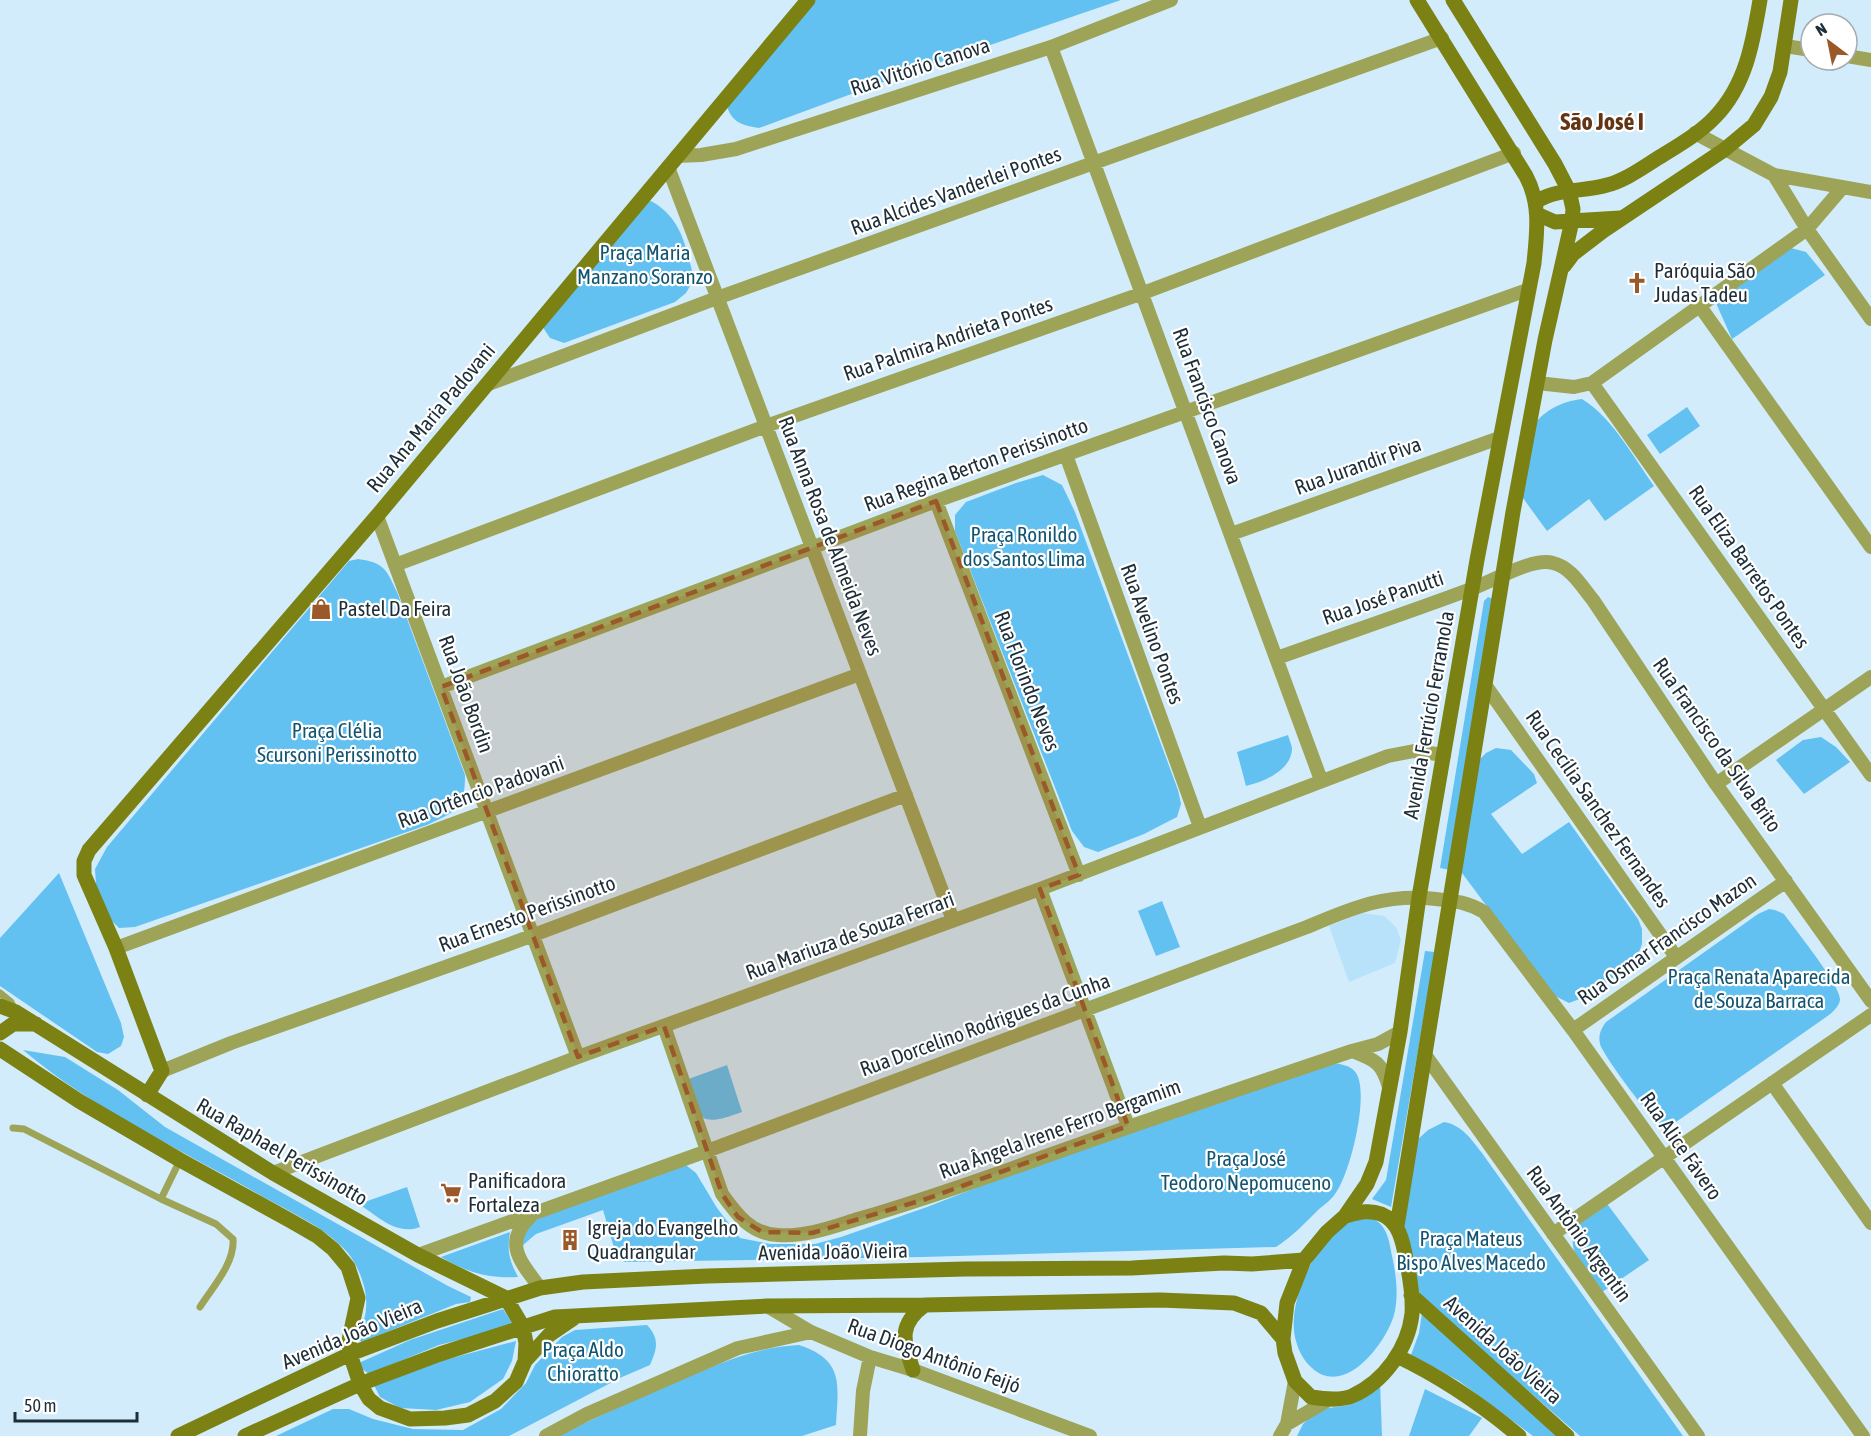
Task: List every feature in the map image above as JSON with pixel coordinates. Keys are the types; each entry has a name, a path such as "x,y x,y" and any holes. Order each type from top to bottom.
{"street":[{"name":"Rua Ana Maria Padovani","path":"116,948 84,875 84,861 89,850 377,516 808,0"},
{"name":"Rua Vitório Canova","path":"673,162 736,149 1052,47 1171,0"},
{"path":"1417,0 1514,153 1532,187 1537,208 1555,222 1622,218"},
{"path":"1330,1399 1311,1397 1295,1381 1285,1353 1283,1339 1287,1303 1304,1260 1345,1216 1361,1211 1382,1214 1397,1226 1526,436 1573,210 1569,190 1538,134 1453,0"},
{"path":"1537,208 1562,191 1608,185 1652,162 1714,118 1731,97 1752,47 1760,0"},
{"path":"1560,272 1573,254 1622,218 1724,150 1754,125 1771,97 1780,72 1791,0"},
{"name":"Rua Alcides Vanderlei Pontes","path":"486,386 717,298 1442,38"},
{"path":"1785,46 1799,48"},
{"name":"Rua Francisco Canova","path":"1052,47 1321,780"},
{"path":"1695,133 1774,175 1871,192"},
{"name":"Rua Palmira Andrieta Pontes","path":"396,565 766,426 1143,293 1514,153"},
{"name":"Rua Anna Rosa de Almeida Neves","path":"673,162 717,298 953,920"},
{"path":"1774,175 1808,229 1871,319"},
{"path":"1537,383 1574,387 1592,382 1808,229 1843,187"},
{"name":"Avenida Ferrúcio Ferramola","path":"1345,1216 1367,1184 1376,1162 1400,1032 1419,897 1472,589 1527,290 1534,263 1538,230 1537,208"},
{"name":"Rua Regina Berton Perissinotto","path":"441,687 936,501 1527,290"},
{"path":"1699,305 1871,547"},
{"name":"Rua Eliza Barretos Pontes","path":"1592,382 1871,775"},
{"name":"Rua Jurandir Piva","path":"1232,534 1499,438"},
{"name":"Rua Avelino Pontes","path":"1066,455 1200,827"},
{"name":"Rua Florindo Neves","path":"936,501 1079,875"},
{"name":"Rua João Bordin","path":"377,516 578,1057"},
{"name":"Rua Francisco da Silva Brito","path":"1502,576 1538,563 1552,562 1576,578 1716,784 1871,1001"},
{"name":"Rua José Panutti","path":"1277,658 1472,589 1502,576"},
{"name":"Rua Ortêncio Padovani","path":"116,948 860,674"},
{"path":"1716,784 1871,677"},
{"name":"Rua Cecília Sanchez Fernandes","path":"1486,686 1676,957"},
{"name":"Rua Mariuza de Souza Ferrari","path":"273,1173 578,1057 1079,875 1388,756 1414,751 1444,755"},
{"name":"Rua Ernesto Perissinotto","path":"162,1071 231,1043 534,935 906,795"},
{"name":"Rua Osmar Francisco Mazon","path":"1573,1030 1786,881"},
{"path":"1040,889 1128,1126"},
{"name":"Rua Dorcelino Rodrigues da Cunha","path":"418,1255 707,1151 1372,901 1401,897 1450,900"},
{"name":"Rua Alice Fávero","path":"1450,900 1469,903 1484,912 1573,1030 1863,1436"},
{"path":"116,948 162,1071 147,1095"},
{"name":"Rua Raphael Perissinotto","path":"0,1006 36,1024 273,1173 418,1255 506,1298"},
{"path":"1553,1234 1871,1015"},
{"path":"0,1034 13,1024 36,1024"},
{"name":"Rua Ângela Irene Ferro Bergamim","path":"664,1026 722,1194 738,1217 750,1227 778,1235 812,1233 926,1199 1128,1126 1378,1044 1400,1032"},
{"path":"1352,1051 1376,1061 1386,1075 1389,1087"},
{"path":"1,1052 180,1160 300,1226 333,1249 348,1267 358,1298 349,1340 350,1354 360,1384 369,1399 380,1408 410,1419 468,1415 495,1401 516,1382 525,1361 549,1335 577,1316"},
{"name":"Rua Antônio Argentin","path":"1426,1056 1698,1436"},
{"path":"1772,1083 1871,1223"},
{"name":"Rua Dorcelino Rodrigues da Cunha","path":"537,1213 530,1217 519,1230 516,1237 516,1251 522,1264 540,1288"},
{"name":"Avenida João Vieira","path":"1330,1399 1351,1396 1388,1369 1397,1356 1409,1329 1412,1313 1411,1295 1404,1244 1397,1226"},
{"name":"Avenida João Vieira","path":"178,1436 350,1354 436,1321 540,1288 583,1282 707,1276 965,1269 1132,1268 1304,1260"},
{"name":"Avenida João Vieira","path":"1411,1295 1567,1436"},
{"path":"506,1298 523,1327 526,1343 525,1361"},
{"path":"245,1436 360,1384 440,1354 555,1317 767,1306 1160,1300 1234,1304 1261,1313 1283,1339"},
{"path":"913,1370 904,1338 909,1321 925,1305"},
{"name":"Rua Diogo Antônio Feijó","path":"767,1306 811,1332 870,1357 913,1370 1090,1436"},
{"path":"546,1436 587,1414 738,1348 811,1332"},
{"path":"1397,1356 1456,1387 1519,1436"},
{"path":"860,1436 863,1391 870,1357"},
{"path":"1283,1430 1295,1381"},
{"path":"1283,1430 1330,1399"}],"lane":[{"name":"Rua Raphael Perissinotto","path":"0,993 10,1002 16,1012"},
{"path":"13,1128 24,1129 216,1224 232,1239 234,1248 225,1268 200,1306"},
{"path":"161,1198 180,1160"}],"highlighted area":[{"path":"936,501 1079,875 1040,889 1128,1126 926,1199 812,1233 762,1232 738,1217 722,1194 664,1026 578,1057 441,687"}],"shaded area":[{"path":"1362,913 1384,916 1396,927 1401,940 1395,963 1349,982 1329,926"}],"green space":[{"path":"810,0 1121,0 900,76 759,128 738,122 731,115 726,104"},
{"name":"Praça Maria Manzano Soranzo","path":"651,201 670,216 681,234 694,279 686,293 675,302 564,343 550,338 544,329 544,315 640,203"},
{"path":"1791,248 1806,252 1825,275 1732,339 1716,303 1722,292"},
{"path":"1582,399 1613,427 1654,486 1605,521 1589,499 1547,531 1520,494 1529,434 1547,412 1567,402"},
{"path":"1687,407 1700,426 1660,454 1647,435"},
{"name":"Praça Ronildo dos Santos Lima","path":"1043,475 1062,485 1075,512 1178,790 1181,804 1177,817 1144,834 1098,852 1084,847 1072,831 955,531 955,515 966,502"},
{"name":"Praça Clélia Scursoni Perissinotto","path":"358,559 384,568 397,592 465,775 461,803 452,812 427,825 135,927 119,928 108,917 96,885 95,869 107,847 349,561"},
{"path":"1488,597 1493,599 1450,870 1440,868 1484,601"},
{"path":"1288,735 1292,749 1287,764 1268,778 1246,786 1237,752"},
{"path":"1821,737 1836,747 1850,762 1804,794 1776,760 1803,740"},
{"path":"1496,748 1511,750 1534,774 1537,783 1491,814 1522,854 1569,822 1638,919 1642,929 1642,944 1636,960 1590,995 1569,1003 1553,995 1462,873 1460,855 1475,764 1486,753"},
{"path":"59,873 121,1023 124,1037 121,1046 108,1054 97,1052 0,986 0,938"},
{"path":"1162,901 1180,947 1156,956 1138,911"},
{"name":"Praça Renata Aparecida de Souza Barraca","path":"1769,909 1784,914 1816,957 1839,993 1839,1004 1829,1015 1676,1122 1662,1125 1628,1088 1603,1051 1599,1038 1601,1030 1606,1022 1758,914"},
{"path":"1425,951 1435,952 1391,1207 1372,1199 1386,1180"},
{"path":"23,1050 65,1057 118,1090 165,1127 471,1297 470,1302 456,1304 362,1342 357,1339 366,1312 364,1286 348,1253 329,1235 108,1110 50,1072"},
{"name":"Praça José Teodoro Nepomuceno","path":"1332,1063 1351,1068 1360,1083 1359,1116 1347,1170 1333,1196 1276,1247 922,1257 625,1262 617,1258 603,1210 536,1234 523,1245 520,1226 682,1162 696,1173 717,1208 740,1238 770,1244 815,1244 927,1207 1027,1168"},
{"path":"727,1065 742,1112 709,1120 697,1112 683,1081"},
{"name":"Praça Mateus Bispo Alves Macedo","path":"1444,1122 1461,1129 1482,1153 1683,1436 1580,1436 1419,1296 1403,1231 1416,1141 1428,1130"},
{"path":"407,1187 420,1227 403,1229 395,1227 359,1204"},
{"path":"1605,1201 1649,1260 1602,1292 1577,1259 1573,1240 1574,1230 1581,1218"},
{"path":"1371,1218 1384,1228 1390,1244 1396,1285 1394,1315 1382,1339 1362,1363 1350,1372 1338,1376 1325,1375 1309,1365 1297,1345 1294,1326 1299,1292 1314,1258 1325,1243 1349,1222"},
{"path":"510,1232 510,1255 518,1277 497,1277 478,1273 441,1257"},
{"path":"503,1309 514,1326 439,1345 369,1374 361,1368 361,1362 410,1340"},
{"path":"1422,1313 1559,1436 1533,1436 1459,1381 1411,1355 1419,1333"},
{"name":"Praça Aldo Chioratto","path":"647,1325 656,1340 650,1365 622,1377 509,1436 276,1436 333,1409 349,1409 373,1419 413,1429 463,1430 501,1409 526,1383 535,1365 562,1337 575,1330"},
{"path":"516,1341 512,1361 503,1379 470,1402 436,1410 400,1408 380,1397 374,1385 437,1362"},
{"path":"799,1345 824,1358 836,1376 838,1398 836,1425 802,1436 559,1436 629,1402 718,1364 766,1349"},
{"path":"1380,1382 1382,1436 1297,1436 1303,1424 1322,1409 1349,1405"},
{"path":"1425,1389 1482,1418 1469,1436 1409,1436"}],"place":[{"name":"Paróquia São Judas Tadeu","path":"1637,283"},
{"name":"Pastel Da Feira","path":"321,609"},
{"name":"Panificadora Fortaleza","path":"451,1193"},
{"name":"Igreja do Evangelho Quadrangular","path":"570,1240"}],"district":[{"name":"São José I","path":"1602,122"}]}
